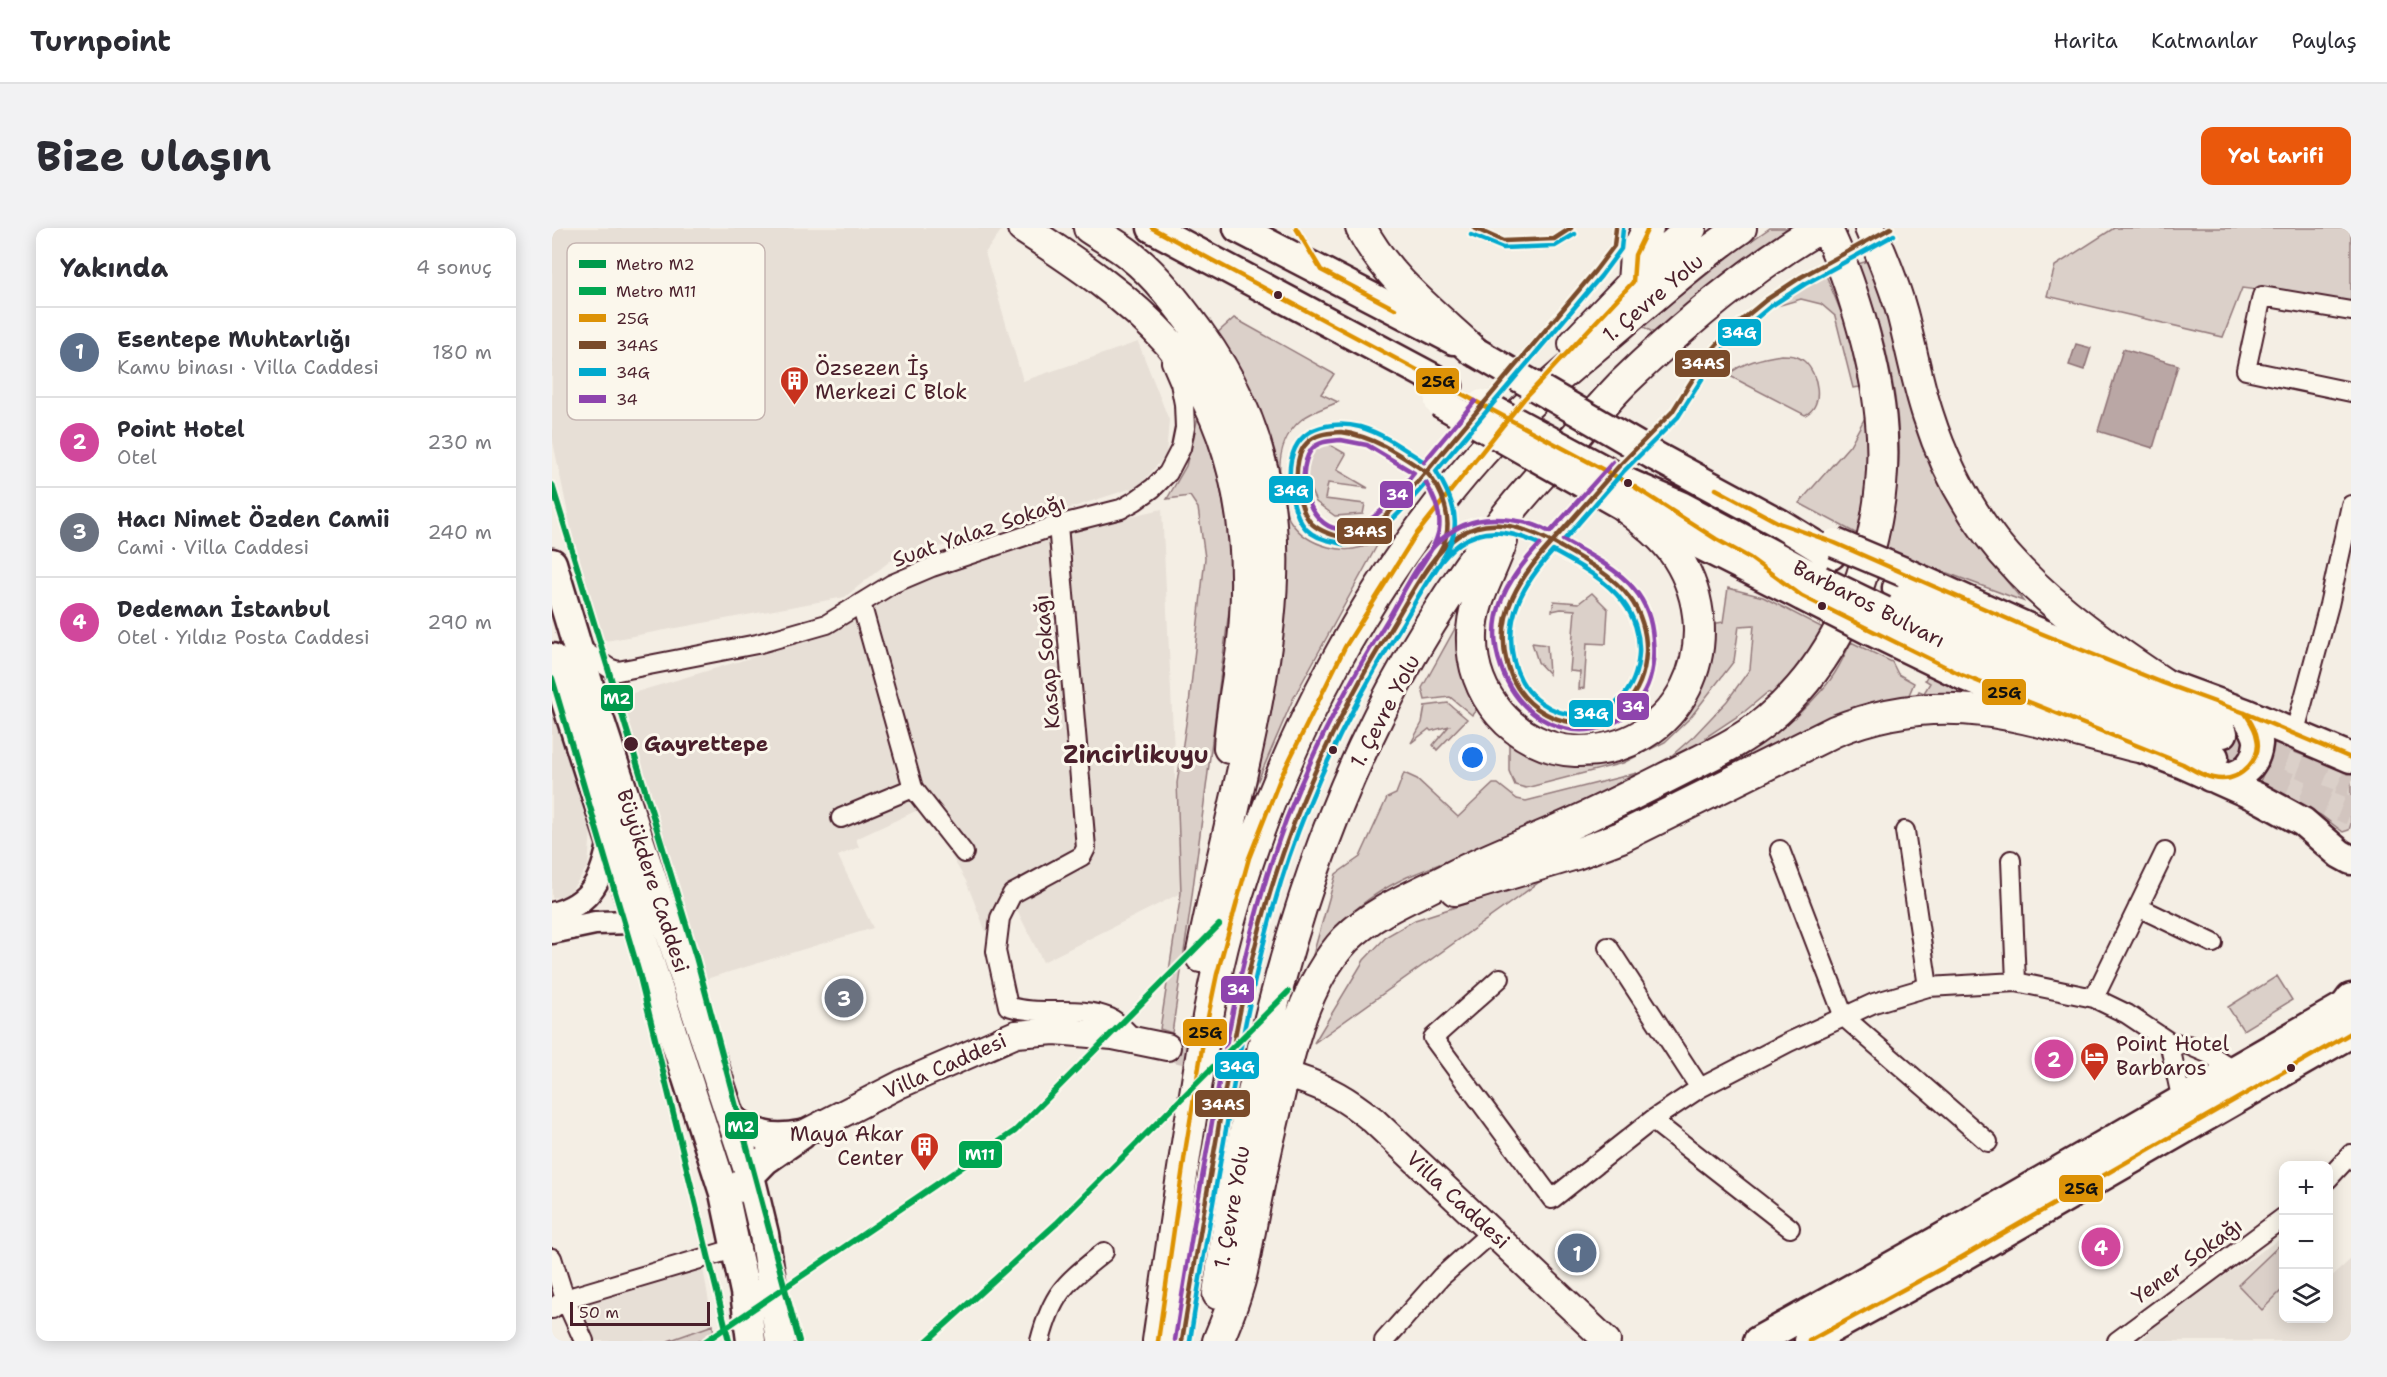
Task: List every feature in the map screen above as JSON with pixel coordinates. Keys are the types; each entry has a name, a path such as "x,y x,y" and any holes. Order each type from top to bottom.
{"highway":[{"path":"1023,228 1076,263 1168,342 1183,361 1225,442 1241,511 1246,557 1245,616 1229,740 1227,774 1229,832"},
{"path":"1089,228 1131,255 1181,309 1227,376 1247,418 1260,459 1271,517 1273,587 1260,682 1187,1030 1182,1092 1186,1146"},
{"path":"1360,228 1396,279 1474,351"},
{"path":"1632,282 1635,255 1648,228"},
{"path":"1497,436 1524,399 1556,363 1632,282 1691,228"},
{"name":"1. Çevre Yolu","path":"1158,1341 1204,1036 1228,928 1250,858 1284,770 1345,647 1415,536 1497,436 1531,403 1641,307 1742,228"},
{"name":"1. Çevre Yolu","path":"1211,1341 1238,1167 1270,1017 1310,877 1333,816 1364,746 1395,686 1450,595 1511,510 1623,383 1743,279 1819,228"},
{"path":"1218,1341 1239,1286 1261,1174 1290,1052 1317,980 1349,936 1387,909 1477,863 1596,813 1735,743 1767,720 1815,669 1834,641 1862,580 1872,540 1881,489 1883,444 1881,406 1875,370 1850,280 1826,228"},
{"path":"1870,228 1902,313 1928,414 1941,453 1951,476 1978,523 1998,548 2046,598 2095,637 2163,683"},
{"path":"1511,510 1499,549 1473,615 1472,646 1476,670 1493,705 1507,722 1526,736 1545,746 1564,750 1605,749 1626,744 1646,733 1677,704 1688,685 1696,663 1701,638 1697,604 1677,556 1628,495"},
{"path":"1419,893 1452,891 1576,854 1621,837 1835,731 1887,713 1926,709 1976,709 2001,712 2138,747"}],"main road":[{"name":"Barbaros Bulvarı","path":"1152,228 1384,351 1444,394 1628,495 1681,506 1822,568 1889,601 2025,655 2215,756 2259,798 2303,822 2340,854 2351,860"},
{"name":"Barbaros Bulvarı","path":"1238,228 1474,351 1655,456 1779,523 1822,568"},
{"name":"Büyükdere Caddesi","path":"552,562 643,851 750,1176 764,1234 780,1341"},
{"path":"1822,568 1889,601 2032,630 2163,683 2245,713 2351,758"},
{"name":"Barbaros Bulvarı","path":"1889,601 1962,675 2183,764 2215,756"},
{"name":"Büyükdere Caddesi","path":"552,658 727,1209 737,1248 751,1341"},
{"path":"2215,756 2224,779 2242,773 2252,762 2258,744 2245,713"},
{"path":"622,878 643,851"},
{"path":"1809,1341 1948,1265 2188,1112 2234,1070 2345,1006 2351,998"},
{"name":"Villa Caddesi","path":"801,1135 901,1084 1016,1034 1055,1031 1167,1047"},
{"path":"1758,1341 2188,1112 2351,1033"},
{"name":"Villa Caddesi","path":"1297,1078 1347,1099 1373,1120 1607,1341"},
{"path":"731,1119 754,1133 767,1137 783,1139 801,1135"},
{"path":"727,1209 736,1190 765,1160 801,1135"}],"street":[{"path":"2351,311 2262,296 2246,370 2351,392"},
{"name":"Suat Yalaz Sokağı","path":"578,647 609,668 618,671 757,644 827,624 892,584 932,567 1058,525 1121,509 1136,501 1168,473 1181,448 1185,416 1180,383 1173,365 1147,322"},
{"path":"2294,735 2329,605 2351,505"},
{"name":"Kasap Sokağı","path":"1058,525 1086,848 1082,856 1012,894 1000,918 996,951 1008,1006 1019,1010 1075,1010 1112,1018 1136,1041"},
{"path":"861,603 913,788 964,853"},
{"path":"841,818 913,788"},
{"path":"1905,831 1928,987"},
{"path":"557,925 593,889 605,866 610,839"},
{"path":"1780,850 1844,1017 1988,1142"},
{"path":"2094,998 2165,852"},
{"path":"2011,860 2016,982"},
{"path":"557,925 603,900 622,878"},
{"path":"2138,907 2213,943"},
{"path":"557,925 635,922"},
{"path":"1608,947 1700,1088"},
{"path":"1500,978 1433,1038 1552,1199 1652,1120 1700,1088 1874,1003 1928,987 2016,982 2094,998 2127,1014 2169,1042 2209,1054 2234,1070"},
{"path":"2169,1042 2188,1112"},
{"path":"1652,1120 1790,1228"},
{"path":"2333,1174 2351,1154"},
{"name":"Yener Sokağı","path":"2116,1341 2279,1221"},
{"path":"1384,1341 1441,1277 1493,1231"},
{"path":"558,1304 737,1248"},
{"path":"1040,1341 1052,1304 1065,1284 1104,1252"},
{"path":"552,1258 558,1304 584,1341"}],"shaded area":[{"path":"552,228 1003,228 985,253 1023,381 1138,342 1169,420 1166,455 1139,486 1011,527 890,561 845,597 595,643 552,437"},
{"path":"1770,228 1791,228 1738,263 1654,333 1642,326 1735,252"},
{"path":"2114,228 2351,228 2351,302 2242,288 2223,337 2047,296 2055,266"},
{"path":"1871,260 1949,498 1978,546 2023,601 1893,553 1882,546 1897,482 1899,442 1895,396 1886,351 1858,264"},
{"path":"1826,275 1847,327 1860,387 1853,388 1835,316 1821,304 1801,299 1770,308"},
{"path":"1234,318 1334,374 1321,394 1338,402 1301,420 1286,438 1282,449 1280,482 1291,522 1307,538 1328,547 1340,549 1363,547 1373,542 1386,529 1293,699 1250,799 1215,335"},
{"path":"2076,344 2091,348 2084,370 2069,365"},
{"path":"2123,349 2178,365 2153,448 2098,431"},
{"path":"1781,355 1801,359 1813,373 1817,397 1811,410 1805,415 1728,375 1746,364"},
{"path":"1199,413 1219,480 1229,536 1231,595 1172,1033 1160,1029 1181,893 1177,783 1189,704 1205,558 1198,508 1190,496 1167,499 1186,466"},
{"path":"1867,414 1870,443 1861,536 1799,503 1850,445"},
{"path":"1323,441 1346,454 1337,470 1368,488 1328,483 1325,499 1365,504 1363,514 1335,516 1316,502 1307,482 1307,460"},
{"path":"1162,509 1181,893 1043,962 1017,910 986,932 966,881 920,809 856,839 859,847 838,856 873,928 706,979 613,699 827,635 896,591 1050,535"},
{"path":"1728,588 1763,597 1825,629 1809,657 1773,695 1768,692 1744,712 1706,737 1707,741 1670,757 1694,736 1727,701 1750,669 1754,625 1739,626 1734,661 1690,718 1665,742 1623,763 1526,788 1515,785 1509,771 1509,743 1539,758 1592,763 1707,670 1714,640 1711,624 1723,622"},
{"path":"1592,593 1608,609 1606,644 1587,643 1584,688 1579,689 1580,672 1570,671 1575,610 1552,611 1554,601 1579,603"},
{"path":"1457,625 1457,646 1478,708 1472,715 1450,697 1425,700 1422,688"},
{"path":"1851,642 1892,662 1898,674 1914,683 1906,702 1700,791 1588,835 1682,791 1743,756 1772,736 1827,685"},
{"path":"1532,643 1547,645 1549,674 1538,662"},
{"path":"1929,673 1983,701 1914,701 1919,691 1924,693 1930,683 1925,680"},
{"path":"552,687 592,818 588,866 568,895 552,898"},
{"path":"1448,703 1467,719 1437,750 1433,745 1449,726 1431,731 1429,729 1411,743 1422,723 1425,706"},
{"path":"2274,744 2351,774 2349,830 2343,832 2314,810 2260,781 2274,757"},
{"path":"1404,773 1417,779 1458,817 1493,784 1498,784 1517,799 1526,801 1637,773 1555,818 1407,877 1390,886 1350,915 1309,969 1336,874 1360,857 1387,798 1396,794"},
{"path":"1545,878 1314,1043 1364,960 1387,936 1415,920"},
{"path":"2277,976 2292,1000 2243,1030 2228,1007"},
{"path":"2279,1240 2279,1323 2333,1323 2333,1275 2351,1259 2351,1341 2141,1341 2162,1317"},
{"path":"2279,1246 2279,1293 2262,1310 2238,1285"},
{"path":"702,1262 713,1325 668,1341 594,1341 579,1304"},
{"path":"713,1325 714,1341 668,1341"}],"tunnel":[{"path":"2223,733 2351,784"},
{"path":"2224,761 2351,811"},
{"path":"1167,1047 1277,1073"}],"metro line":[{"name":"M2","path":"552,485 696,957 799,1341"},
{"name":"M2","path":"552,678 639,973 729,1341"},
{"name":"M11","path":"706,1341 1015,1131 1219,925"},
{"name":"M11","path":"927,1341 1057,1223 1288,992"}],"transit line":[{"name":"25G","path":"1152,228 1630,484 1750,558 1802,596 1962,675 2217,779 2237,775 2249,766 2256,753 2258,746 2256,735 2245,713"},
{"name":"25G","path":"1296,228 1321,270 1395,309"},
{"name":"34AS","path":"1474,228 1503,241 1554,239 1571,228"},
{"name":"34AS","path":"1426,472 1595,271 1614,246 1616,228"},
{"name":"25G","path":"1158,1341 1186,1146 1217,974 1249,858 1280,779 1345,647 1415,536 1524,399 1633,282 1635,255 1648,228"},
{"name":"34AS","path":"1552,542 1618,467 1672,412 1708,355 1731,329 1766,300 1801,277 1891,228"},
{"name":"34G","path":"1426,585 1445,555 1454,530 1455,518 1452,504 1436,471 1601,276 1621,249 1623,229"},
{"name":"34G","path":"1471,235 1503,248 1555,246 1575,234"},
{"name":"34G","path":"1564,540 1623,472 1678,417 1714,360 1736,335 1771,306 1805,284 1894,235"},
{"name":"34","path":"1424,462 1475,401"},
{"name":"34G","path":"1424,462 1394,442 1369,430 1350,425 1333,425 1309,433 1295,448 1291,459 1290,483 1295,509 1306,529 1319,538 1345,544 1359,541 1381,529 1426,483"},
{"name":"34AS","path":"1341,432 1375,442 1396,452 1426,472 1401,501 1368,530 1346,537 1328,533 1312,524 1302,507 1297,484 1298,460 1307,443 1319,435 1341,432"},
{"name":"34","path":"1341,440 1367,445 1414,473 1377,514 1368,521 1348,529 1335,528 1324,523 1308,502 1305,488 1306,461 1311,450 1321,443 1341,440"},
{"name":"34","path":"1175,1340 1225,1050 1241,972 1261,896 1286,820 1331,720 1415,571 1440,541 1455,529 1473,522 1494,519 1523,522 1550,532 1613,462"},
{"name":"34AS","path":"1420,581 1443,545 1447,526 1442,497 1426,472"},
{"name":"34","path":"1414,577 1430,553 1440,522 1434,498 1426,483"},
{"name":"25G","path":"1716,489 1779,523 1835,543 2033,630 2163,683 2245,713 2351,758"},
{"name":"34AS","path":"1182,1341 1230,1064 1252,957 1283,853 1330,739 1373,657 1419,581 1434,559 1451,542 1470,530 1492,525 1519,528 1552,542"},
{"name":"34G","path":"1190,1341 1237,1069 1259,962 1289,857 1312,797 1338,739 1383,655 1425,585 1452,550 1469,538 1488,533 1511,534 1539,544"},
{"name":"34","path":"1540,544 1509,585 1497,615 1496,649 1501,667 1518,698 1540,718 1566,729 1593,729 1618,720 1638,702 1650,676 1653,640 1650,620 1638,594 1628,582 1601,562 1563,540"},
{"name":"34AS","path":"1552,542 1594,566 1622,588 1637,609 1642,624 1646,653 1639,683 1625,705 1605,718 1582,722 1558,719 1536,708 1519,689 1507,663 1504,645 1507,612 1520,583 1552,542"},
{"name":"34G","path":"1553,551 1591,573 1609,587 1627,607 1636,626 1639,653 1633,680 1620,700 1602,711 1581,715 1560,712 1540,702 1524,685 1514,662 1511,630 1518,602 1533,576 1553,551"},
{"name":"25G","path":"1809,1341 1948,1265 2351,1033"}],"place":[{"name":"Özsezen İş Merkezi C Blok","path":"794,406"},
{"name":"Gayrettepe","path":"631,744"},
{"name":"Hacı Nimet Özden Camii","path":"844,998"},
{"name":"Point Hotel","path":"2054,1059"},
{"name":"Point Hotel Barbaros","path":"2095,1082"},
{"name":"Maya Akar Center","path":"925,1172"},
{"name":"Dedeman İstanbul","path":"2101,1247"},
{"name":"Esentepe Muhtarlığı","path":"1577,1253"}],"district":[{"name":"Zincirlikuyu","path":"1136,755"}]}
